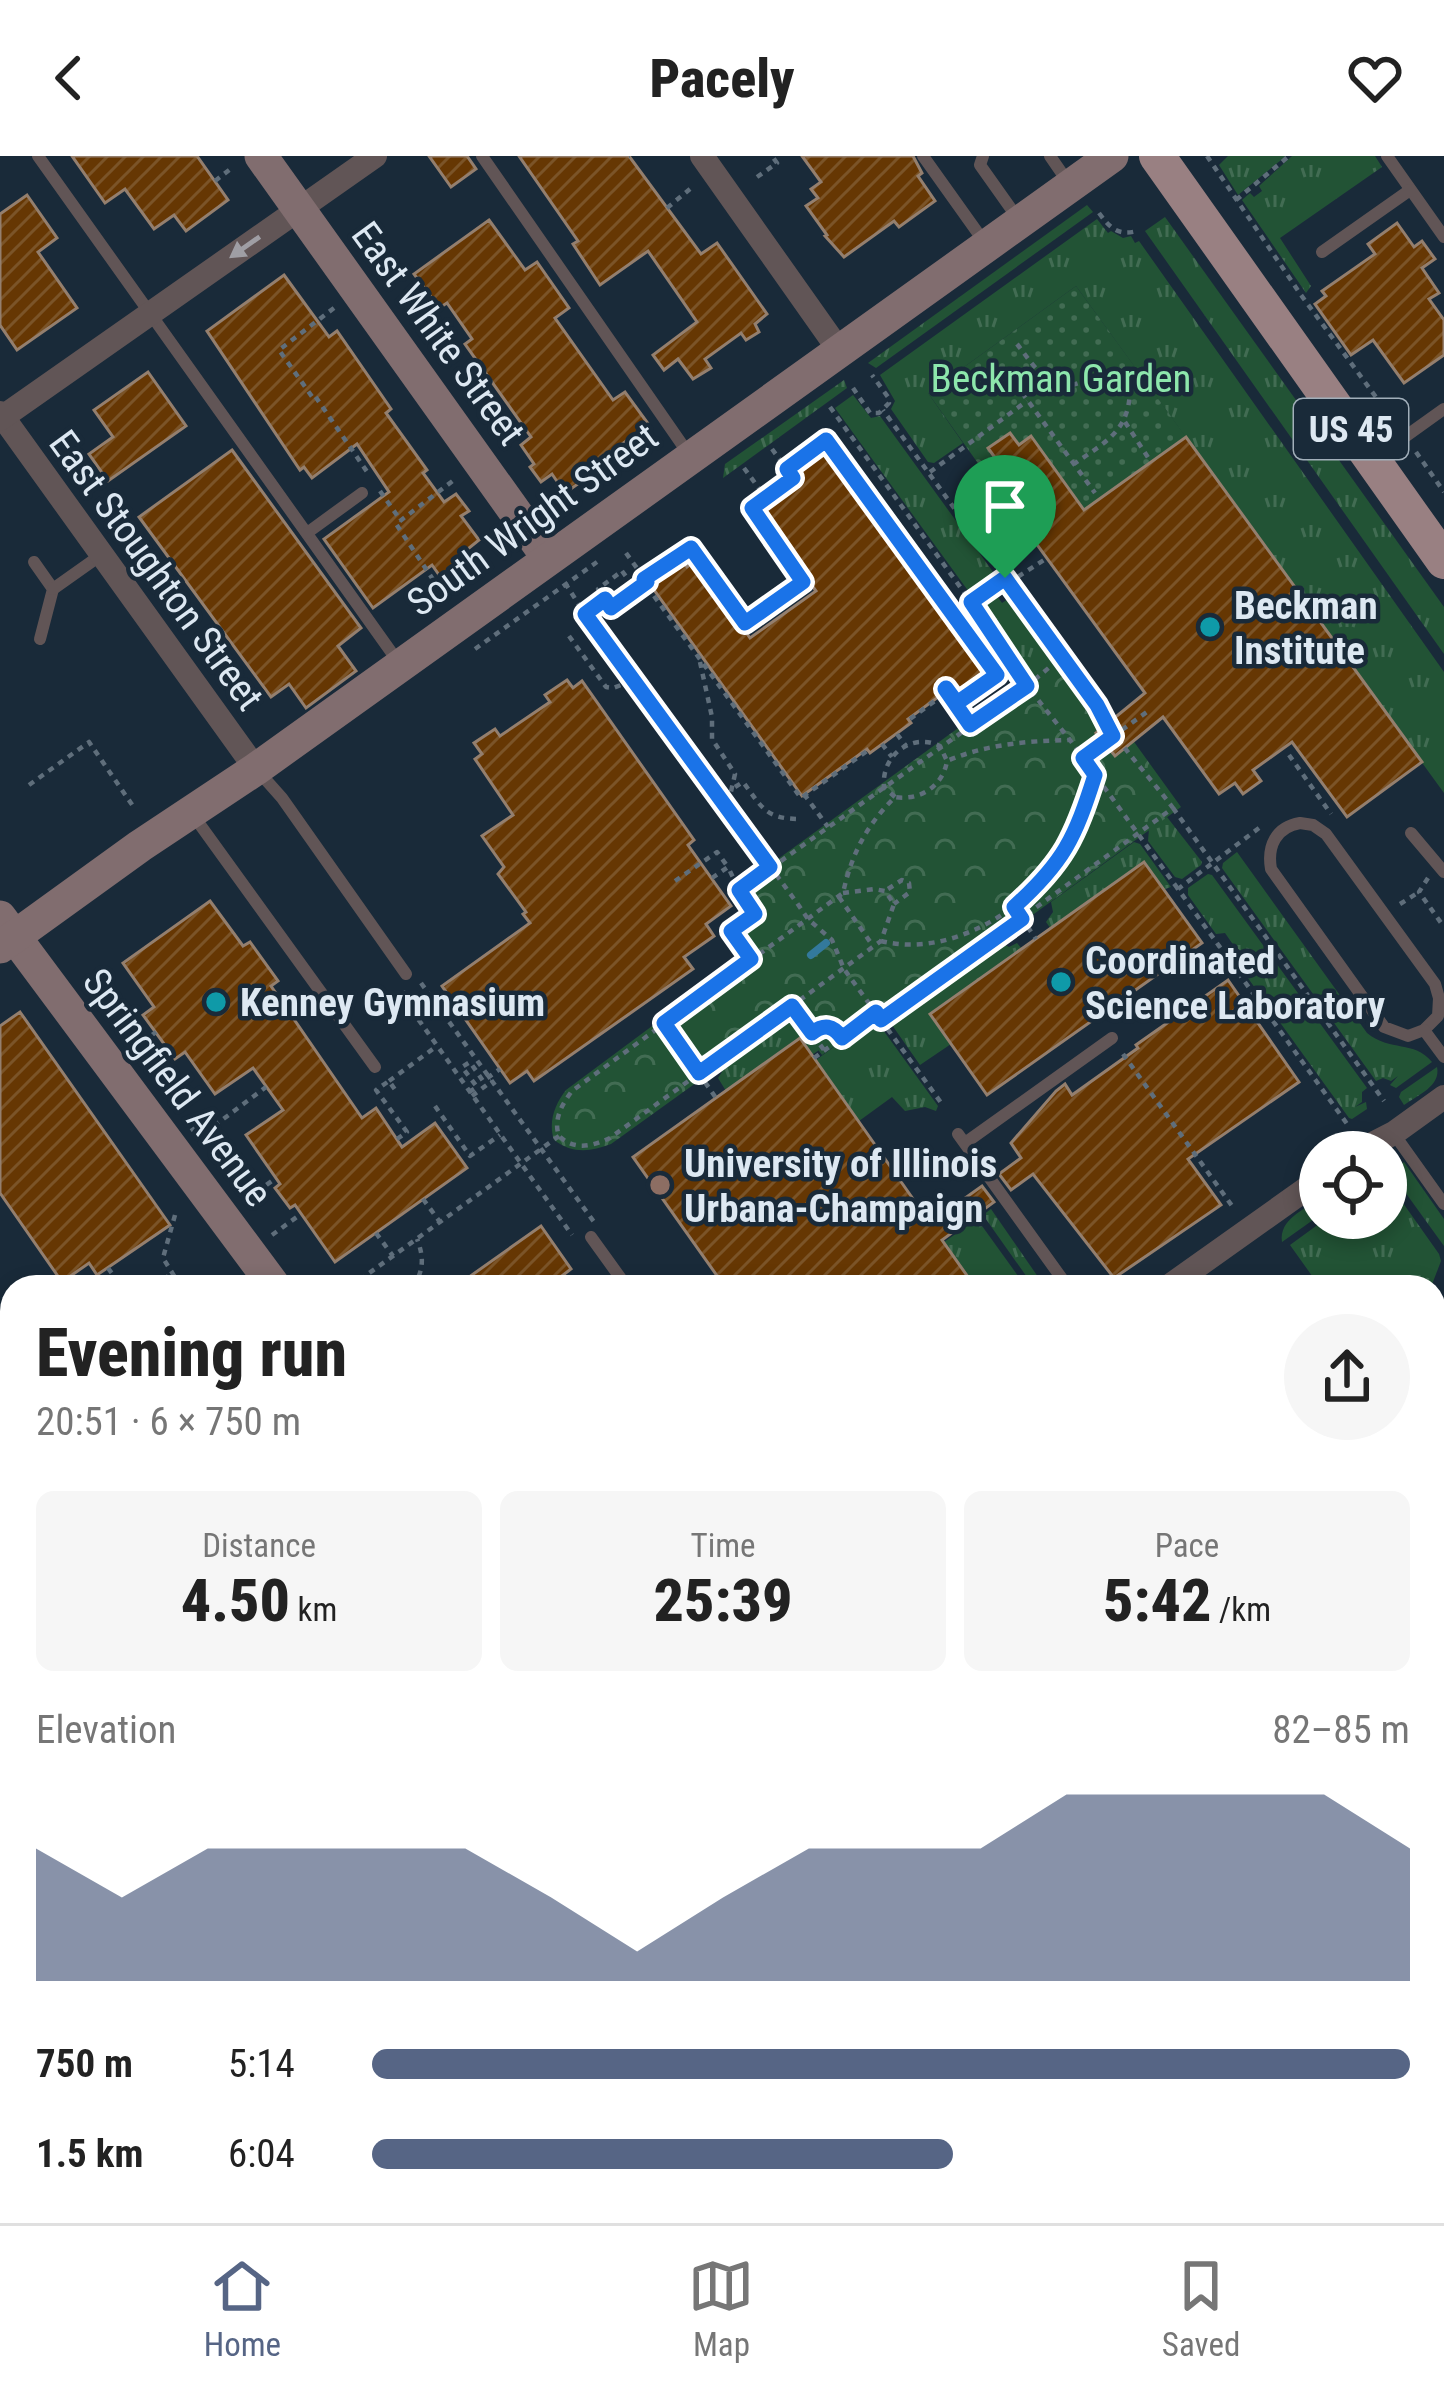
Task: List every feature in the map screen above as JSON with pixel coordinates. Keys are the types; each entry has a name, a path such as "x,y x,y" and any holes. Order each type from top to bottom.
{"main road":[{"name":"South Wright Street","path":"5,934 256,769 1112,156"},
{"name":"US 45","path":"1157,156 1444,561"},
{"name":"East White Street","path":"248,162 299,209 548,559"},
{"name":"Springfield Avenue","path":"5,934 266,1275"}],"street":[{"path":"1,416 376,156"},
{"path":"702,156 838,350"},
{"name":"East Stoughton Street","path":"1,416 256,769"},
{"path":"1397,1131 1444,1097"},
{"path":"1185,1275 1299,1194"}],"lane":[{"path":"38,156 400,665"},
{"path":"482,156 691,457"},
{"path":"923,156 987,245"},
{"path":"982,156 980,164 1020,221"},
{"path":"1050,156 1070,185"},
{"path":"1387,156 1442,228"},
{"path":"1322,252 1410,190"},
{"path":"1372,460 1444,410"},
{"path":"307,533 362,494"},
{"path":"40,639 53,589 102,555"},
{"path":"34,562 53,589"},
{"path":"256,769 284,801 406,974"},
{"path":"190,811 375,1067"},
{"path":"1300,823 1326,834 1435,984 1438,1016 1424,1030 1408,1036 1384,1027 1271,869 1271,847 1281,830 1300,823"},
{"path":"1411,832 1437,874"},
{"path":"1424,1030 1444,1057"},
{"path":"1059,1275 961,1138 1112,1038"},
{"path":"1407,1151 1444,1204"},
{"path":"588,1232 618,1275"}],"path":[{"path":"758,177 778,163 772,156"},
{"path":"1207,156 1210,167 1444,492"},
{"path":"1236,200 1288,156"},
{"path":"215,181 248,162"},
{"path":"667,208 690,189"},
{"path":"1100,213 1119,233 1137,231"},
{"path":"334,308 278,350 401,520"},
{"path":"1017,344 1038,371 1059,384 1108,377 1130,390 1125,422 1074,464"},
{"path":"853,388 870,412 883,410 890,404 888,397 872,376"},
{"path":"1015,383 1095,493"},
{"path":"930,472 1028,401"},
{"path":"830,407 1347,1131"},
{"path":"883,410 1063,656 1113,736 1142,766 1384,1101"},
{"path":"1125,422 1151,462"},
{"path":"787,469 826,440 997,675 957,703 946,688"},
{"path":"772,449 800,487"},
{"path":"744,469 766,498"},
{"path":"636,590 622,571 598,589 611,608 648,583 691,548 745,623 803,582 752,508 793,478"},
{"path":"440,590 396,524 454,480"},
{"path":"626,553 648,583"},
{"path":"971,602 1047,557"},
{"path":"572,592 808,919 832,940 844,969 942,1104"},
{"path":"655,596 801,798 866,751"},
{"path":"585,614 605,599"},
{"path":"568,636 606,687 633,680"},
{"path":"697,654 712,717 712,739 735,774 728,809"},
{"path":"739,890 1063,656"},
{"path":"910,719 946,688"},
{"path":"946,688 970,725"},
{"path":"1083,758 1151,710"},
{"path":"897,734 905,746"},
{"path":"922,740 940,746 947,761 945,772 930,789 915,797 895,797 884,787 883,775 892,757 905,746 922,740"},
{"path":"947,761 990,746 1070,740"},
{"path":"28,785 89,742 135,809"},
{"path":"883,744 892,757"},
{"path":"881,941 910,945 944,940 1014,907 1067,849 1095,775"},
{"path":"732,791 743,782 761,808 777,817 800,819"},
{"path":"804,795 828,827"},
{"path":"873,947 841,895 858,842 895,797"},
{"path":"881,1020 1173,808"},
{"path":"675,881 717,852 755,914 731,931 751,959"},
{"path":"1178,889 1212,864"},
{"path":"712,878 728,867"},
{"path":"1400,904 1437,874"},
{"path":"885,891 898,881 909,883 910,892 894,904 881,941 844,969 610,1138 579,1146 559,1136 557,1119 572,1091 841,895 874,889 885,891 894,904"},
{"path":"1419,892 1444,927"},
{"path":"1014,907 1036,939"},
{"path":"406,974 420,982 594,1222 588,1232 573,1237 401,995 420,982"},
{"path":"792,1006 824,1051"},
{"path":"814,1058 876,1012"},
{"path":"664,1023 716,1098"},
{"path":"812,1033 824,1026 842,1038"},
{"path":"133,1049 156,1032"},
{"path":"1112,1038 1235,1210"},
{"path":"397,1138 407,1132 376,1090 437,1046"},
{"path":"471,1094 477,1087 462,1067 470,1062 483,1081 491,1078"},
{"path":"471,1094 500,1069"},
{"path":"389,1081 398,1094"},
{"path":"214,1126 266,1087"},
{"path":"435,1106 470,1156 500,1135"},
{"path":"191,1131 205,1121 214,1126"},
{"path":"200,1144 214,1135 214,1126"},
{"path":"367,1275 559,1136"},
{"path":"242,1203 276,1178"},
{"path":"423,1199 440,1222"},
{"path":"268,1238 301,1214"},
{"path":"171,1274 163,1258 175,1215"},
{"path":"376,1233 393,1256"},
{"path":"417,1239 423,1255 418,1275"},
{"path":"108,1268 113,1275"}],"green space":[{"path":"1228,156 1286,156 1238,195 1219,165"},
{"path":"1292,156 1375,156 1382,167 1280,238 1311,286 1306,293 1242,200 1262,191 1259,186"},
{"path":"1087,205 1093,212 876,368 868,363"},
{"path":"1165,217 1444,607 1444,654 1145,231"},
{"path":"1097,219 1108,233 1139,241 1444,672 1444,793 1076,286 928,393 963,443 934,463 928,462 891,409 895,401 880,375"},
{"name":"Beckman Garden","path":"1076,286 1186,437 1084,510 1031,436 1019,445 1009,433 989,448 996,459 982,469 928,393"},
{"path":"844,380 847,388 723,478 725,464"},
{"path":"853,395 871,418 880,416 996,576 976,593 969,592 835,408"},
{"path":"995,593 1002,603 1011,597 1054,659 1033,674 979,606 980,600"},
{"path":"1067,649 1181,807 880,1026 868,1022 822,1055 789,1016 611,1144 582,1150 554,1140 554,1114 566,1090 741,960 721,931 749,911 732,886 771,858 778,859"},
{"path":"1167,817 1202,862 1182,879 1175,877 1148,841 1149,829"},
{"path":"1134,842 1171,887 1051,929 1046,922 1053,912 1051,902"},
{"path":"1237,852 1367,1033 1417,1051 1432,1062 1396,1088 1390,1085 1398,1076 1376,1081 1222,868"},
{"path":"1208,874 1367,1088 1355,1107 1366,1102 1367,1109 1352,1119 1245,974 1248,966 1225,933 1216,934 1188,895 1188,888"},
{"path":"998,941 1009,947 1017,943 1022,949 930,1014 951,1044 920,1065 892,1025 894,1016"},
{"path":"789,1016 819,1050 812,1055 800,1038 726,1091 718,1078 720,1065"},
{"path":"868,1022 878,1023 938,1106 936,1111 925,1107 905,1111 892,1097 859,1121 816,1060"},
{"path":"1437,1067 1432,1085 1404,1105 1401,1092"},
{"path":"1407,1166 1444,1219 1444,1246 1407,1195"},
{"path":"991,1209 1037,1275 1026,1275 983,1215"},
{"path":"1407,1209 1441,1261 1436,1275 1311,1275 1290,1245 1299,1238 1407,1239"},
{"path":"1299,1212 1299,1230 1282,1242 1284,1227"},
{"path":"977,1219 1017,1275 967,1275 944,1242"}],"building":[{"path":"72,156 197,156 228,200 186,231 174,215 154,229 125,189 105,203"},
{"path":"429,156 467,156 476,169 451,187"},
{"path":"519,156 629,156 701,254 717,243 767,314 755,324 759,332 746,340 741,333 705,359 711,368 693,379 678,359 664,370 653,355 697,322 648,251 600,285 573,244 578,241"},
{"path":"802,156 913,156 922,173 918,176 935,201 899,227 894,221 844,257 806,206 818,198 811,189 821,182"},
{"path":"27,195 57,238 38,252 77,308 17,350 0,325 0,214"},
{"path":"489,220 525,270 537,262 569,308 555,318 613,400 625,392 649,425 598,461 582,475 585,479 565,493 552,474 541,482 530,467 534,464 521,445 531,437 465,344 472,339 447,303 439,308 414,274"},
{"path":"1397,223 1414,247 1422,241 1435,259 1422,268 1439,293 1429,299 1444,320 1444,355 1404,383 1373,340 1351,355 1315,304 1326,296 1322,291 1375,254 1368,244"},
{"path":"284,275 329,337 337,331 391,409 386,413 427,470 423,473 444,502 456,494 469,511 461,516 479,540 464,552 469,560 442,579 432,565 373,608 324,539 389,492 357,444 312,478 304,467 300,470 207,331"},
{"path":"148,372 186,426 108,481 89,454 113,437 94,410"},
{"name":"Beckman Institute","path":"1010,433 1019,445 1031,436 1084,510 1186,437 1422,762 1347,817 1292,742 1253,770 1261,781 1243,794 1235,783 1219,794 1163,717 1115,756 1096,733 1145,693 982,469 996,459 988,448"},
{"path":"827,443 994,675 958,701 949,689 870,753 867,749 802,796 652,587 682,560 687,567 695,561 750,638 816,591 758,511 799,481 791,469"},
{"path":"232,450 361,628 338,646 356,671 306,708 289,684 271,697 139,517"},
{"path":"567,680 573,688 582,681 694,840 688,845 731,906 706,924 714,936 684,957 693,969 534,1081 527,1071 510,1083 442,986 530,923 498,874 504,867 482,836 513,815 475,759 482,754 474,743 495,729 500,736 550,702 545,695"},
{"name":"Coordinated Science Laboratory","path":"1144,862 1202,943 987,1095 930,1014"},
{"path":"210,901 243,946 250,942 278,981 271,986 362,1118 376,1108 402,1147 435,1123 467,1168 335,1262 295,1205 290,1208 275,1188 280,1184 246,1135 283,1110 253,1068 215,1094 185,1052 175,1059 143,1015 154,1007 123,963"},
{"path":"1228,980 1299,1082 1188,1159 1221,1205 1118,1275 1112,1275 1033,1174 1011,1190 999,1174 1021,1158 1011,1143 1056,1091 1065,1084 1072,1095"},
{"path":"20,1012 170,1225 97,1275 89,1263 72,1275 57,1275 0,1193 0,1026"},
{"path":"800,1038 930,1223 982,1186 994,1202 942,1240 967,1275 717,1275 633,1157"},
{"path":"541,1226 571,1269 563,1275 472,1275"}],"waterway":[{"path":"811,955 826,943"}],"place":[{"name":"Beckman Institute","path":"1210,627"},
{"name":"Coordinated Science Laboratory","path":"1061,982"},
{"name":"Kenney Gymnasium","path":"216,1002"},
{"name":"University of Illinois Urbana-Champaign","path":"660,1185"}],"route":[{"path":"826,440 997,675 957,703 945,689 970,725 1027,686 971,602 1005,578 1097,705 1113,736 1083,758 1095,775 1067,849 1014,907 1022,919 881,1020 876,1012 842,1038 838,1031 824,1026 812,1033 792,1006 699,1073 664,1023 751,959 731,931 755,914 739,890 770,867 585,614 605,599 611,608 691,548 745,623 803,582 752,508 793,478 787,469 826,440"}]}
